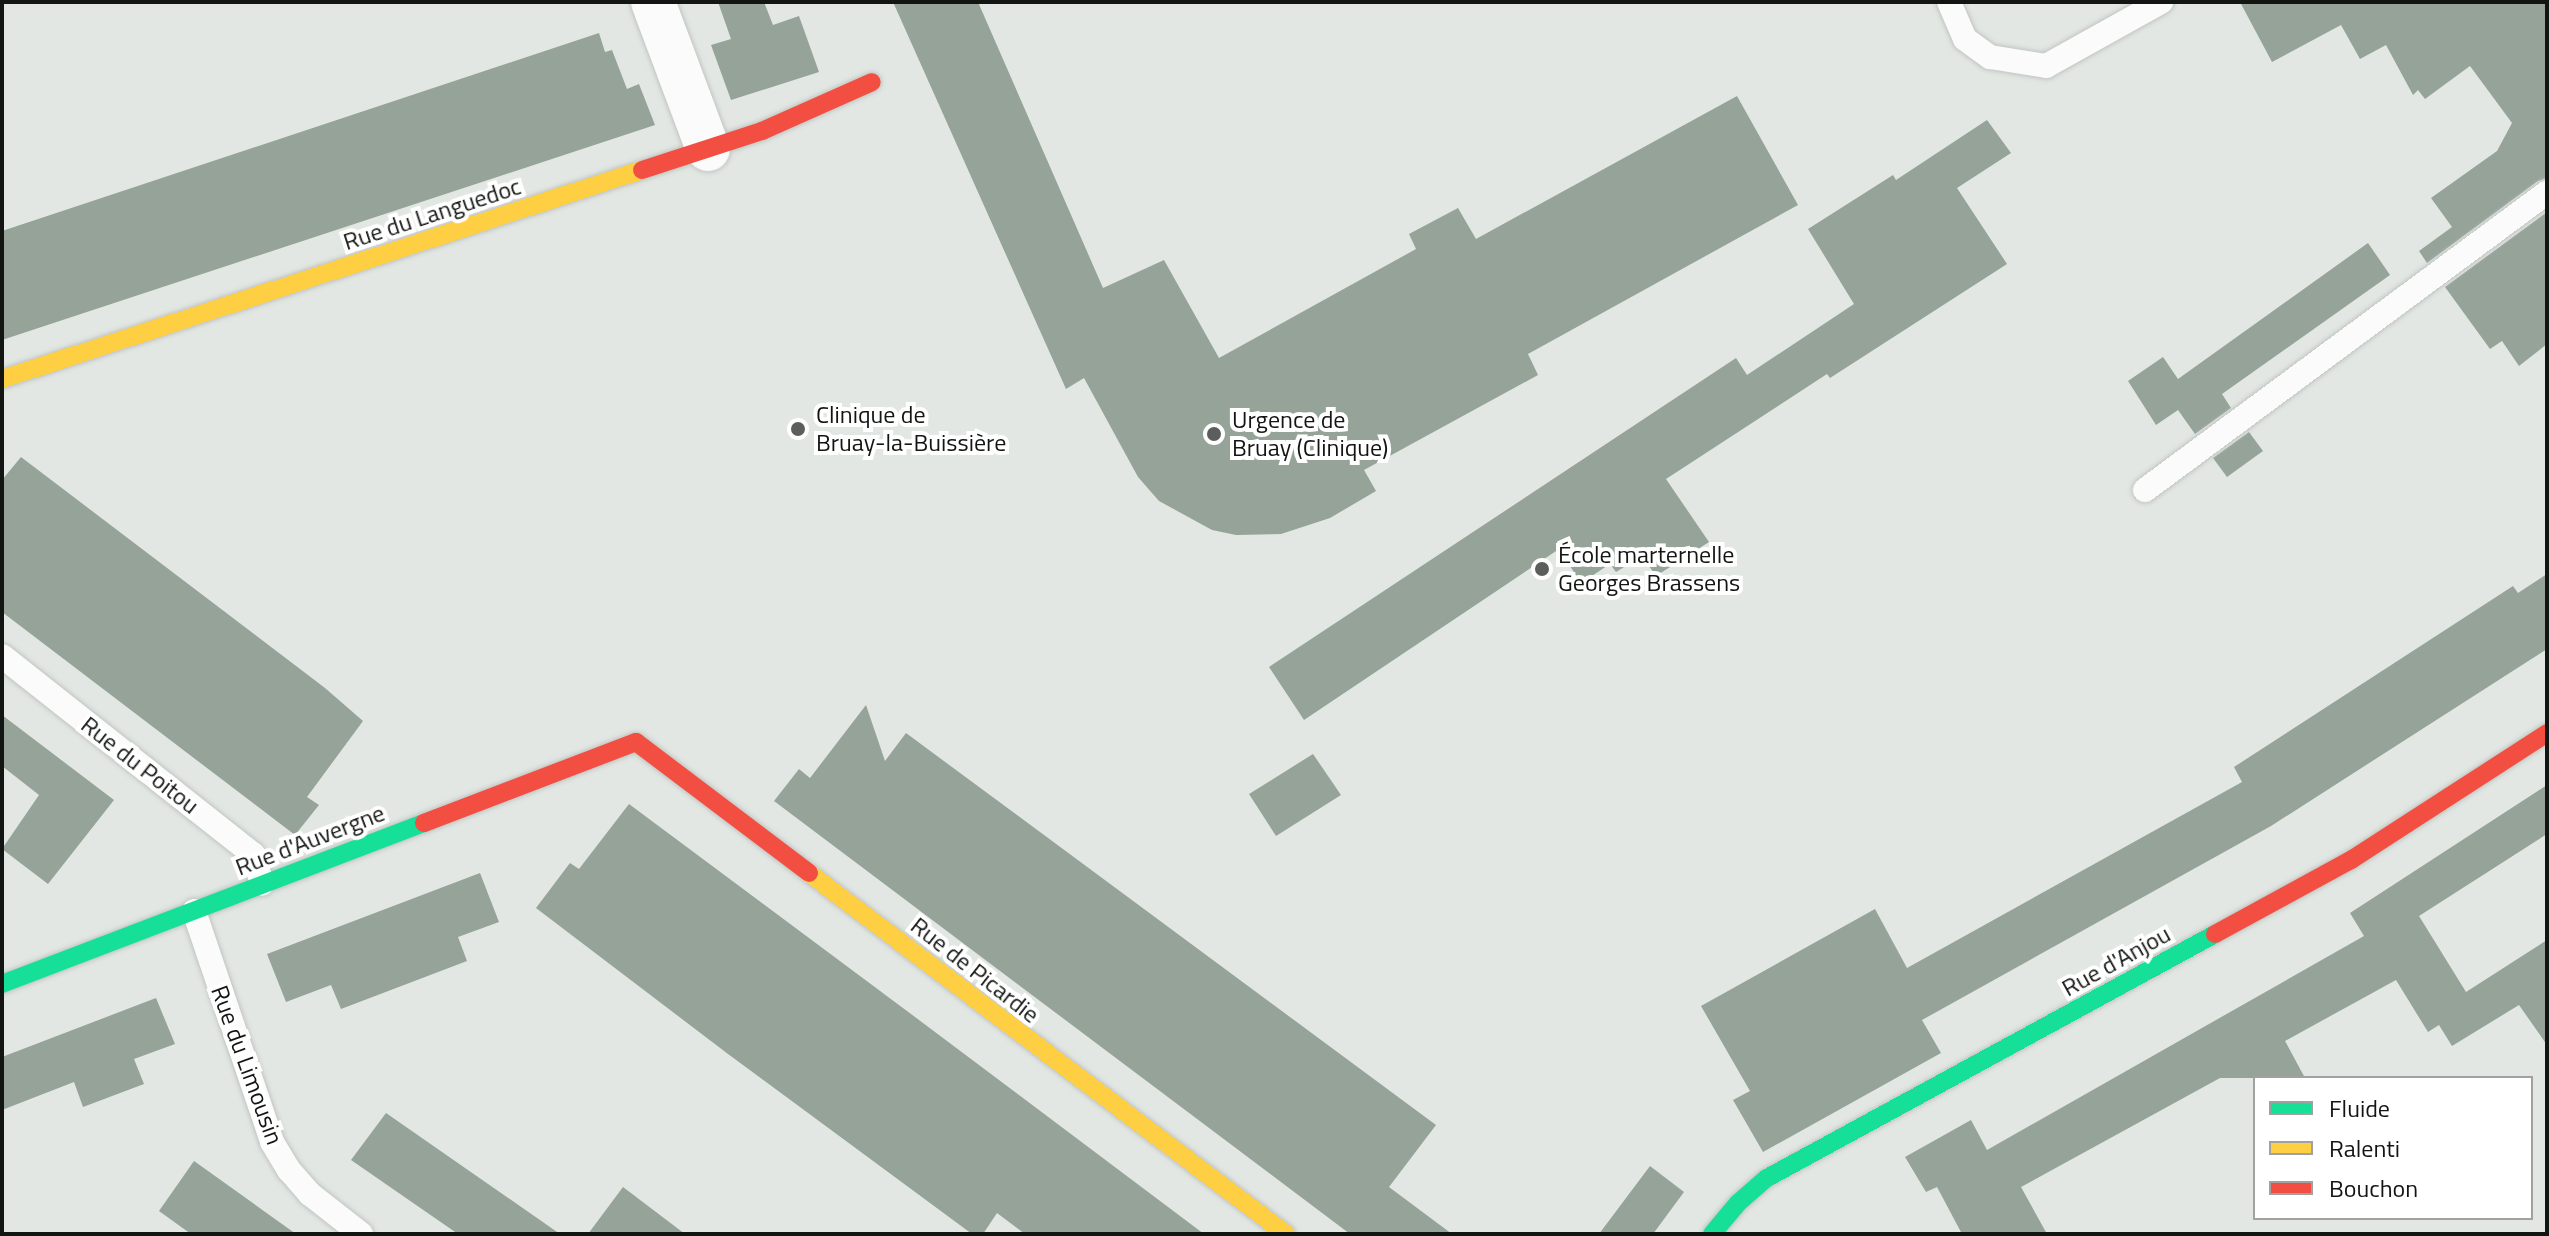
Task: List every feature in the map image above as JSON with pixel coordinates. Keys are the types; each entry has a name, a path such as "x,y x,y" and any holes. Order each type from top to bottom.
{"street":[{"path":"653,2 708,149"},
{"name":"Rue du Languedoc","path":"2,379 762,131 872,82"},
{"name":"Rue d'Anjou","path":"1712,1234 1738,1203 1767,1178 2351,860 2547,733"},
{"name":"Rue d'Auvergne","path":"2,984 636,742"},
{"name":"Rue de Picardie","path":"636,742 1286,1234"}],"lane":[{"path":"1949,2 1965,39 1990,57 2046,66 2161,2"},
{"path":"2145,490 2547,193"},
{"name":"Rue du Poitou","path":"2,656 253,854 262,884"},
{"name":"Rue du Limousin","path":"194,911 272,1142 289,1170 310,1194 361,1234"}],"building":[{"path":"718,2 764,2 773,25 799,16 819,72 731,100 711,45 731,39"},
{"path":"893,2 978,2 1103,288 1164,260 1219,358 1416,249 1409,234 1458,208 1476,239 1737,96 1798,205 1528,354 1538,375 1364,470 1376,491 1330,518 1281,534 1236,535 1212,530 1159,501 1138,477 1084,378 1066,389"},
{"path":"2240,2 2547,2 2547,178 2538,181 2427,263 2419,251 2452,227 2431,198 2497,151 2512,123 2470,66 2425,99 2418,90 2413,95 2386,45 2360,59 2341,25 2272,62"},
{"path":"599,33 605,52 612,50 627,89 639,84 655,125 2,340 2,231"},
{"path":"1987,120 2011,153 1957,188 2007,264 1830,378 1827,374 1666,479 1709,542 1656,576 1642,556 1616,572 1610,564 1581,583 1559,549 1304,720 1269,667 1736,358 1747,375 1854,304 1808,229 1893,175 1896,180"},
{"path":"2547,212 2547,344 2519,366 2502,341 2490,349 2445,287"},
{"path":"2368,243 2390,275 2222,394 2231,408 2195,434 2178,410 2156,425 2128,381 2163,357 2178,379"},
{"path":"2249,432 2263,451 2227,477 2213,458"},
{"path":"21,457 325,688 363,721 307,797 319,805 295,835 2,612 2,480"},
{"path":"2547,574 2547,649 2271,826 1922,1020 1941,1053 1763,1152 1733,1100 1750,1091 1701,1006 1875,909 1907,968 2242,782 2234,767 2513,586 2518,593"},
{"path":"866,705 885,761 906,733 1436,1125 1389,1187 1452,1234 1350,1234 774,801 799,769 810,778"},
{"path":"2,715 114,800 48,884 2,849 39,795 2,766"},
{"path":"1313,754 1341,795 1276,836 1249,794"},
{"path":"2547,785 2547,834 2419,916 2466,992 2547,940 2547,1045 2519,1005 2452,1046 2439,1025 2428,1032 2396,980 2285,1041 2304,1076 2220,1078 2021,1187 2047,1234 1962,1234 1937,1187 1926,1192 1905,1157 1971,1120 1987,1150 2364,936 2350,913"},
{"path":"629,804 1204,1234 1025,1234 997,1213 983,1234 972,1234 728,1054 536,908 570,863 579,869"},
{"path":"480,873 499,922 458,937 467,961 341,1009 331,985 286,1002 267,954"},
{"path":"156,998 175,1044 134,1059 144,1084 83,1107 74,1082 2,1110 2,1057"},
{"path":"386,1113 560,1234 458,1234 351,1160"},
{"path":"194,1161 296,1234 191,1234 159,1211"},
{"path":"1650,1166 1684,1192 1653,1234 1599,1234"},
{"path":"623,1187 685,1234 588,1234"}],"traffic: fast":[{"path":"2,984 424,823"},
{"path":"1712,1234 1738,1203 1767,1178 2215,934"}],"traffic: slow":[{"path":"2,379 642,170"},
{"path":"809,873 1286,1234"}],"traffic: jam":[{"path":"642,170 762,131 872,82"},
{"path":"2215,934 2351,860 2547,733"},
{"path":"424,823 636,742 809,873"}],"place":[{"name":"Clinique de Bruay-la-Buissière","path":"798,429"},
{"name":"Urgence de Bruay (Clinique)","path":"1214,434"},
{"name":"École marternelle Georges Brassens","path":"1542,569"}]}
